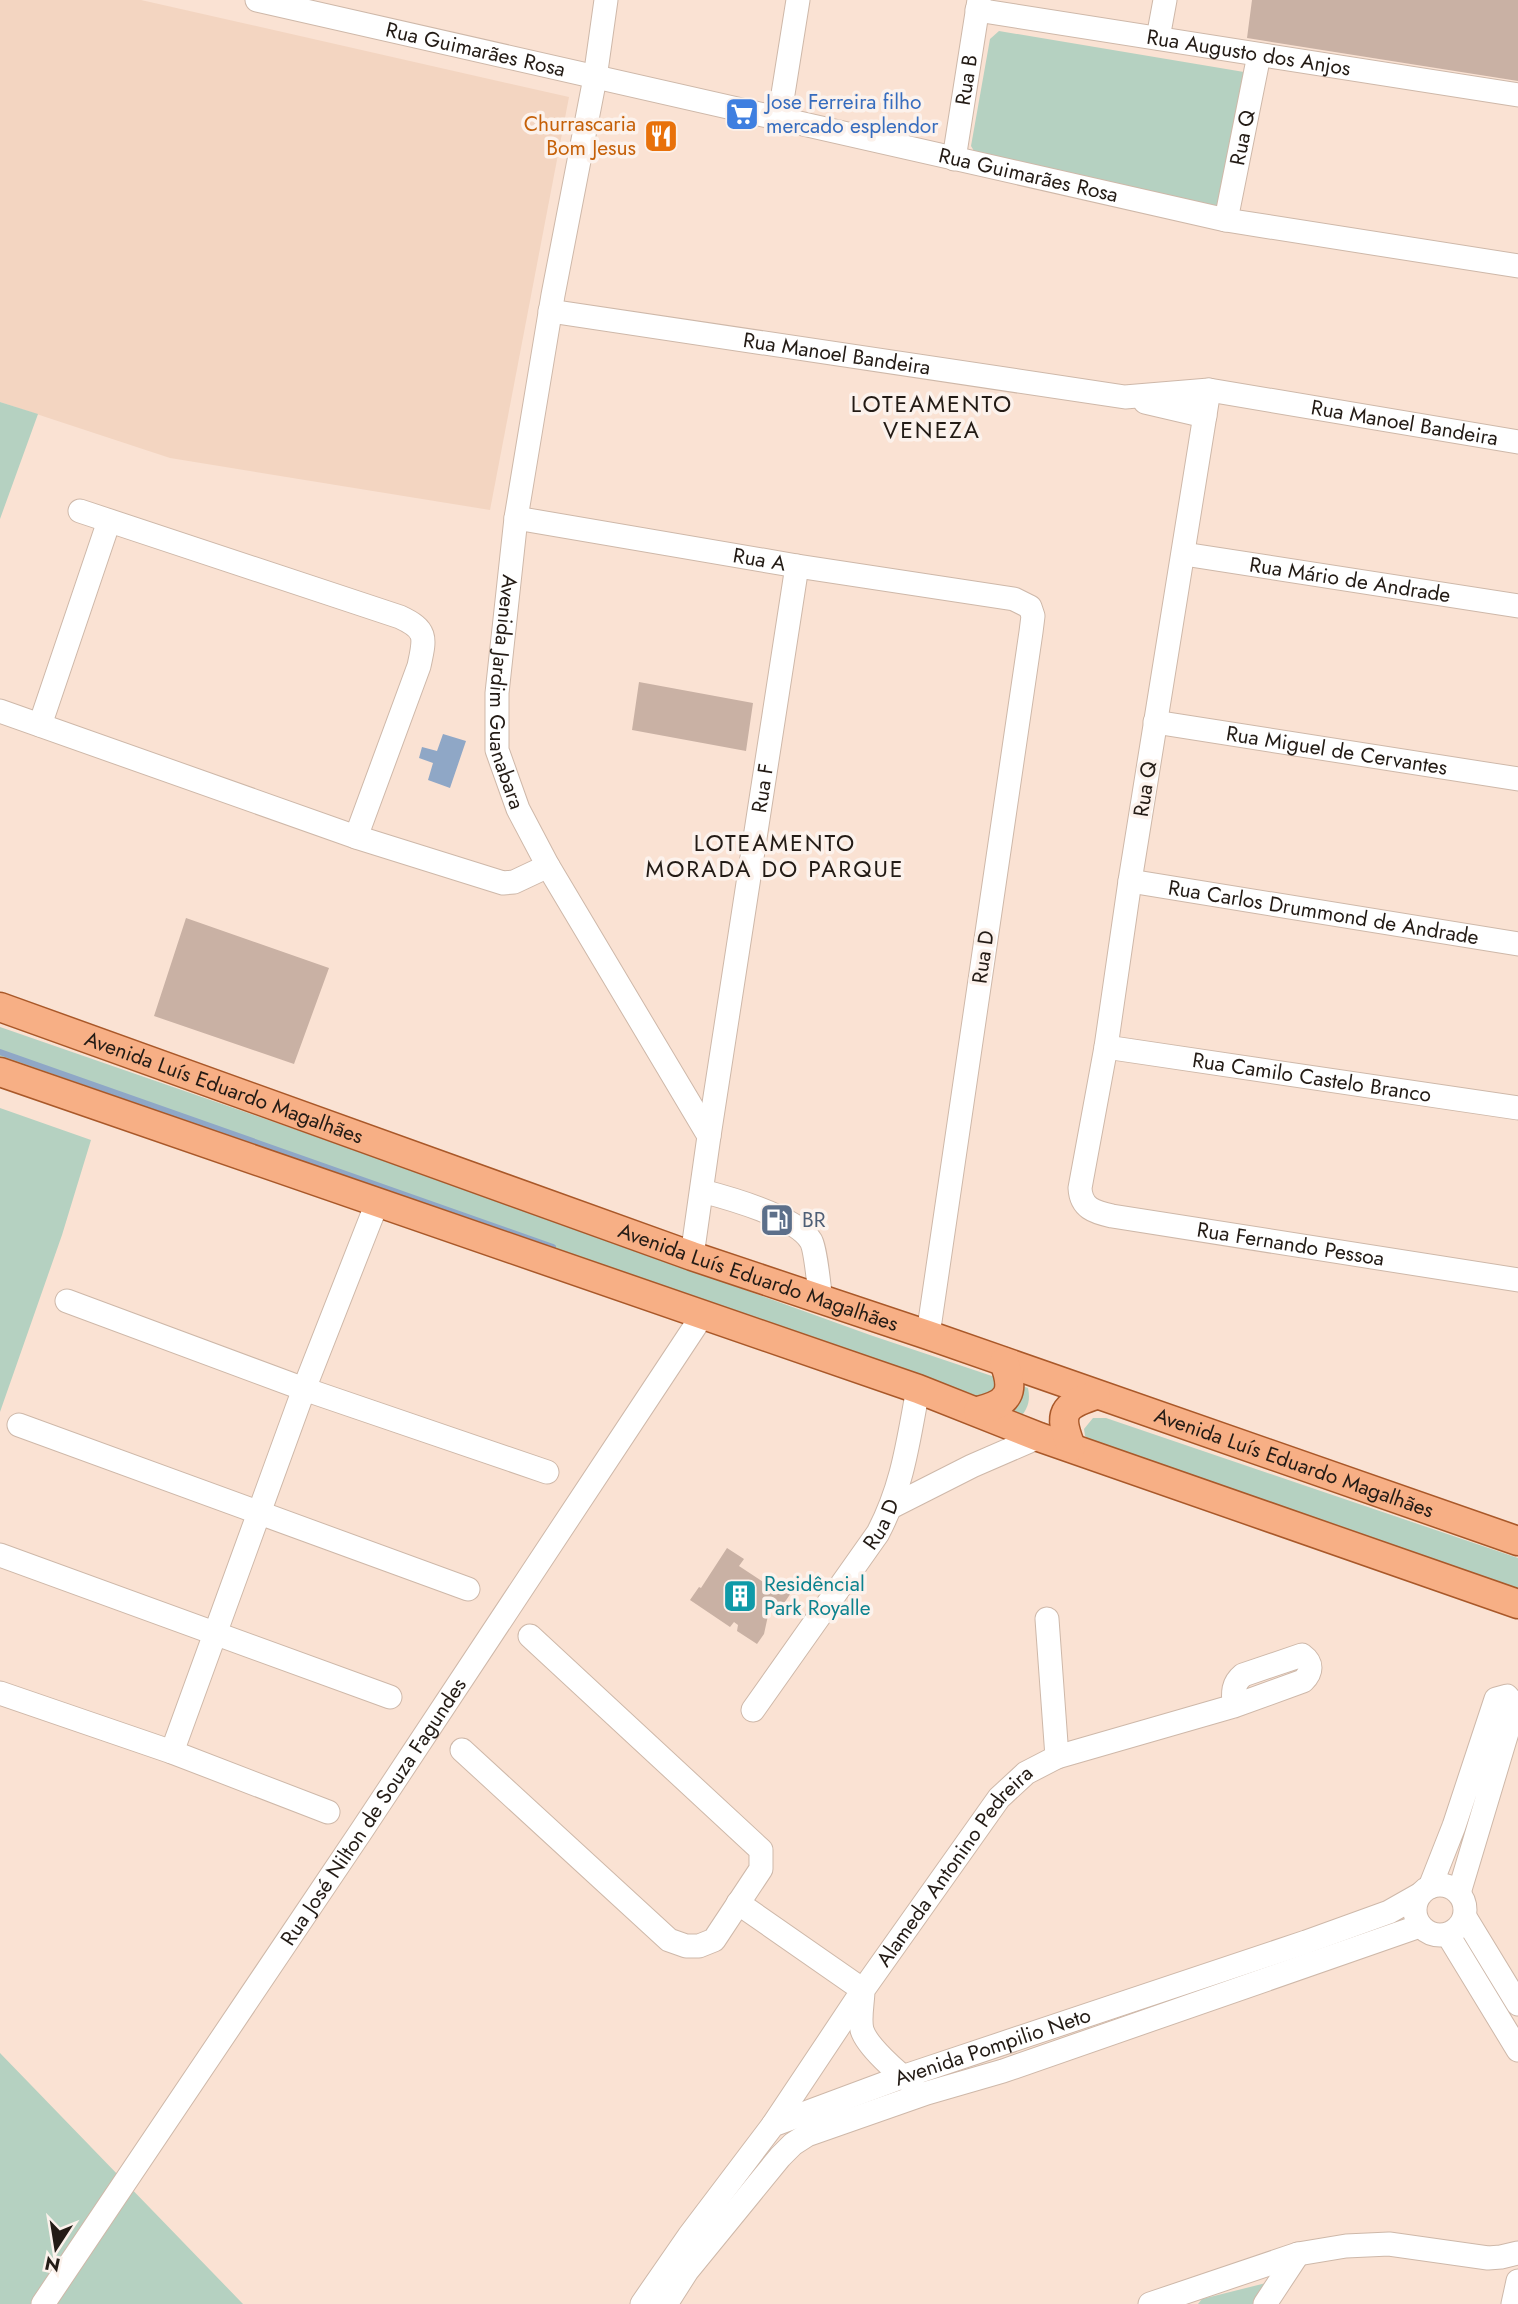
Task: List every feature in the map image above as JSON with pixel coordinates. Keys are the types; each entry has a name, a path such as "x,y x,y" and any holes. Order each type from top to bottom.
{"main road":[{"name":"Avenida Luís Eduardo Magalhães","path":"0,1007 692,1256 928,1335 1518,1541"},
{"path":"0,1072 918,1389 1040,1437 1518,1604"},
{"path":"978,1411 995,1407 1004,1400 1010,1379 1004,1362"},
{"path":"1071,1447 1064,1430 1063,1420 1067,1410 1074,1402 1096,1395"}],"street":[{"name":"Rua Guimarães Rosa","path":"257,0 1226,219 1518,266"},
{"name":"Avenida Jardim Guanabara","path":"606,0 595,78 550,311 516,518 496,693 498,750 518,809 548,866 709,1136"},
{"path":"779,119 798,0"},
{"path":"1158,38 1165,0"},
{"name":"Rua Augusto dos Anjos","path":"978,5 1158,38 1518,96"},
{"name":"Rua B","path":"954,159 978,5"},
{"name":"Rua Q","path":"1226,219 1259,55"},
{"name":"Rua Manoel Bandeira","path":"550,311 1125,397 1205,416"},
{"name":"Rua Q","path":"1080,1188 1106,1047 1209,390"},
{"name":"Rua Manoel Bandeira","path":"1125,397 1209,390 1518,442"},
{"path":"80,511 416,624 422,632 423,646 419,666 356,837"},
{"name":"Rua A","path":"516,518 1004,598"},
{"path":"40,725 109,521"},
{"name":"Rua Mário de Andrade","path":"1184,554 1518,606"},
{"name":"Rua F","path":"709,1136 797,566"},
{"name":"Rua D","path":"928,1335 1032,624 1030,607 1004,598"},
{"path":"0,711 356,837 503,883 514,882 548,866"},
{"name":"Rua Miguel de Cervantes","path":"1155,722 1518,779"},
{"name":"Rua Carlos Drummond de Andrade","path":"1130,881 1518,944"},
{"name":"Rua Camilo Castelo Branco","path":"1106,1047 1518,1108"},
{"path":"692,1256 709,1136"},
{"name":"Rua Fernando Pessoa","path":"1080,1188 1080,1198 1086,1208 1097,1213 1518,1280"},
{"path":"702,1191 755,1207 794,1224 811,1241 821,1301"},
{"path":"172,1752 304,1389 377,1203"},
{"path":"67,1301 304,1389 547,1472"},
{"name":"Rua José Nilton de Souza Fagundes","path":"43,2304 362,1830 702,1316"},
{"name":"Rua D","path":"753,1710 878,1533 903,1473 918,1389"},
{"path":"19,1426 468,1590"},
{"path":"891,1507 972,1466 1040,1437"},
{"path":"0,1555 390,1697"},
{"name":"Alameda Antonino Pedreira","path":"1047,1619 1057,1757"},
{"path":"462,1750 669,1940 699,1946 714,1940 761,1869 761,1850 530,1636"},
{"path":"0,1693 172,1752 328,1812"},
{"path":"1425,1891 1446,1885 1459,1893 1465,1904 1465,1917 1459,1928 1448,1935 1433,1935 1420,1926 1415,1916 1415,1905 1425,1891 1454,1826 1496,1699 1507,1696 1515,1706 1459,1893"},
{"name":"Alameda Antonino Pedreira","path":"773,2125 863,1990 999,1798 1026,1773 1057,1757 1234,1706"},
{"name":"Avenida Pompilio Neto","path":"661,2300 689,2236 773,2125 902,2077 1390,1912 1425,1891"},
{"name":"Alameda Antonino Pedreira","path":"738,1903 863,1990"},
{"path":"1465,1917 1518,2004"},
{"name":"Avenida Pompilio Neto","path":"661,2300 780,2157 807,2135 927,2093 1003,2071 1420,1926"},
{"path":"1448,1935 1518,2050"},
{"name":"Alameda Antonino Pedreira","path":"863,1990 862,2029 867,2040 902,2077 927,2093"},
{"path":"1167,2302 1298,2255 1346,2246 1390,2244 1488,2258 1501,2258 1518,2253"},
{"path":"1265,2304 1298,2255"},
{"path":"1513,2304 1518,2281"}],"shaded area":[{"path":"0,0 141,0 569,97 490,510 170,458 0,402"}],"green space":[{"path":"999,31 1244,72 1251,82 1226,209 977,156 971,146 990,39"},
{"path":"0,402 38,414 0,519"},
{"path":"0,1027 441,1180 870,1335 1028,1388 1027,1406 1017,1421 0,1066"},
{"path":"0,1108 91,1140 62,1235 0,1412"},
{"path":"1093,1418 1106,1418 1518,1558 1518,1600 1094,1443 1085,1436 1084,1429"},
{"path":"0,2053 243,2304 0,2304"},
{"path":"1266,2283 1253,2304 1198,2304 1202,2299"}],"water":[{"path":"443,734 466,741 450,788 428,780 433,763 419,758 422,747 437,751"}],"building":[{"path":"1252,0 1518,0 1518,81 1247,38"},
{"path":"639,682 753,703 746,751 632,730"},
{"path":"186,918 329,968 294,1064 154,1016"},
{"name":"Residêncial Park Royalle","path":"727,1548 744,1559 739,1566 768,1585 772,1579 791,1593 780,1609 769,1611 764,1634 757,1644 737,1631 738,1625 734,1622 730,1627 690,1600"}],"waterway":[{"path":"0,1052 553,1247"}],"place":[{"name":"Jose Ferreira filho mercado esplendor","path":"742,114"},
{"name":"Churrascaria Bom Jesus","path":"661,136"},
{"name":"BR","path":"777,1220"},
{"name":"Residêncial Park Royalle","path":"740,1596"}],"district":[{"name":"LOTEAMENTO VENEZA","path":"932,417"},
{"name":"LOTEAMENTO MORADA DO PARQUE","path":"775,856"}]}
